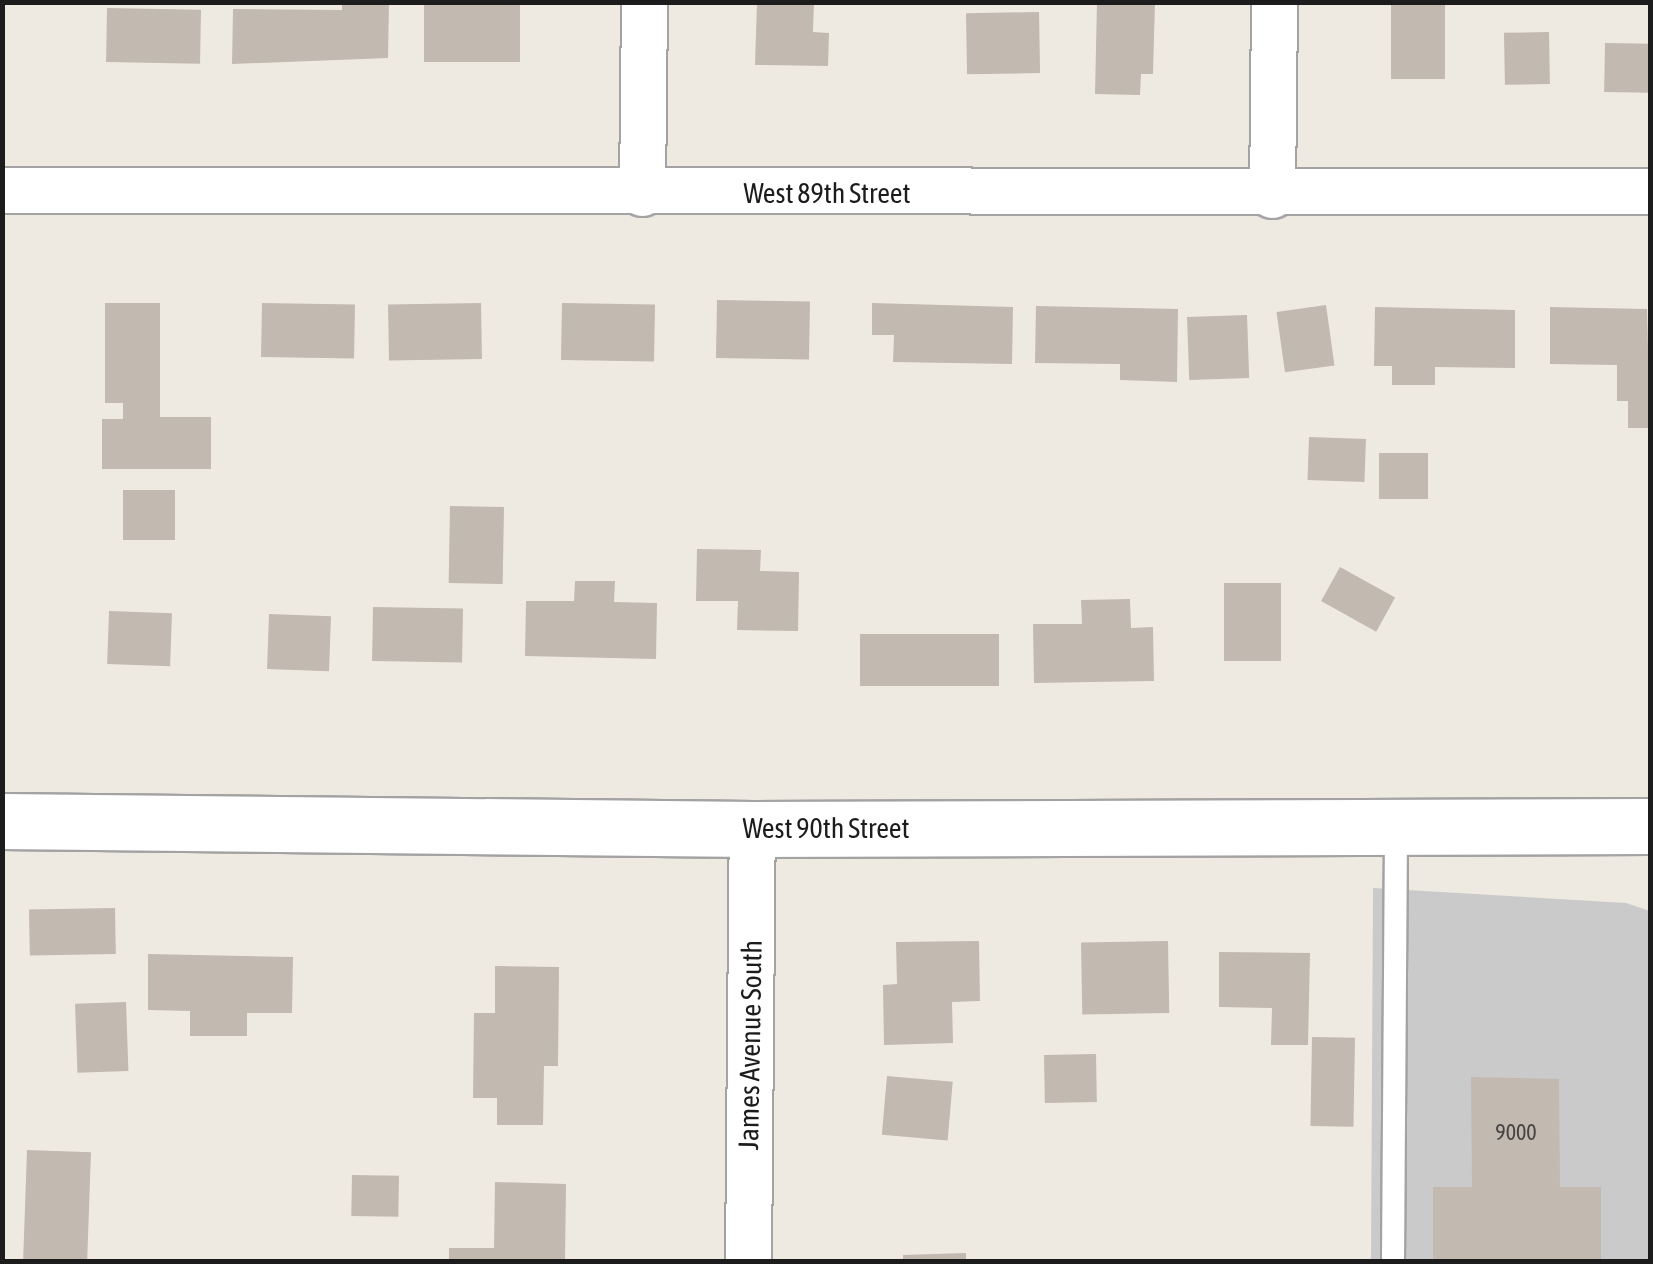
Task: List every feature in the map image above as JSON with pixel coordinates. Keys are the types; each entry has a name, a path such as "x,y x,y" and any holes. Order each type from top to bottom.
{"street":[{"path":"642,193 644,2"},
{"path":"1272,195 1274,2"},
{"name":"West 89th Street","path":"2,190 1272,195 1650,192"},
{"name":"West 90th Street","path":"2,822 752,829 1650,826"},
{"name":"James Avenue South","path":"748,1262 752,829"}],"lane":[{"path":"1394,1262 1396,827"}],"shaded area":[{"path":"1373,888 1626,903 1650,911 1650,1261 1371,1262"}],"building":[{"path":"342,2 389,2 388,58 232,64 233,9 342,10"},
{"path":"424,2 520,2 520,62 424,62"},
{"path":"757,2 814,2 813,32 829,33 828,66 755,65"},
{"path":"1097,2 1155,2 1153,74 1141,74 1140,95 1095,94"},
{"path":"1391,2 1445,2 1445,79 1391,79"},
{"path":"107,8 201,10 200,64 106,62"},
{"path":"1039,12 1040,73 967,74 966,13"},
{"path":"1549,32 1550,84 1505,85 1504,33"},
{"path":"1605,43 1650,44 1649,93 1604,92"},
{"path":"717,300 810,302 809,360 716,358"},
{"path":"105,303 160,303 160,417 211,417 211,469 102,469 102,419 123,419 123,403 105,403"},
{"path":"262,303 355,305 354,359 261,357"},
{"path":"481,303 482,359 389,361 388,305"},
{"path":"562,303 655,305 654,362 561,360"},
{"path":"872,303 1013,307 1012,364 893,362 894,335 872,335"},
{"path":"1326,305 1334,365 1285,372 1276,312"},
{"path":"1036,306 1178,309 1177,382 1120,380 1120,364 1035,363"},
{"path":"1375,307 1515,310 1515,368 1435,367 1435,385 1392,385 1392,366 1374,366"},
{"path":"1550,307 1647,309 1650,428 1628,428 1628,401 1617,401 1617,365 1550,364"},
{"path":"1247,315 1249,378 1189,380 1187,317"},
{"path":"1309,437 1366,439 1364,482 1307,480"},
{"path":"1379,453 1428,453 1428,499 1379,499"},
{"path":"123,490 175,490 175,540 123,540"},
{"path":"450,506 504,507 503,584 449,583"},
{"path":"697,549 761,550 760,571 799,572 798,631 737,630 738,601 696,601"},
{"path":"1340,567 1395,598 1376,632 1321,601"},
{"path":"575,581 615,581 614,602 657,603 656,659 525,656 526,601 574,601"},
{"path":"1224,583 1281,583 1281,661 1224,661"},
{"path":"1130,599 1131,628 1153,627 1154,681 1034,683 1033,624 1082,624 1081,600"},
{"path":"373,607 463,609 462,663 372,661"},
{"path":"109,611 172,613 170,666 107,664"},
{"path":"269,614 331,616 329,671 267,669"},
{"path":"860,634 999,634 999,686 860,686"},
{"path":"115,908 116,954 30,955 29,910"},
{"path":"979,941 980,1001 952,1002 953,1043 884,1045 883,985 897,984 896,942"},
{"path":"1168,941 1169,1013 1082,1015 1081,943"},
{"path":"1219,952 1310,953 1308,1045 1271,1045 1272,1008 1219,1007"},
{"path":"148,954 293,957 292,1013 247,1013 247,1036 190,1036 190,1011 148,1010"},
{"path":"495,966 559,967 558,1066 544,1066 543,1125 497,1125 497,1098 473,1098 474,1013 495,1013"},
{"path":"126,1002 128,1071 77,1073 75,1004"},
{"path":"1312,1037 1355,1038 1353,1127 1310,1126"},
{"path":"1096,1054 1097,1102 1045,1103 1044,1055"},
{"path":"887,1076 953,1082 948,1141 882,1135"},
{"path":"1471,1077 1559,1079 1560,1187 1601,1187 1601,1262 1433,1262 1433,1187 1472,1187"},
{"path":"27,1150 91,1152 87,1262 23,1262"},
{"path":"352,1175 399,1176 398,1217 351,1216"},
{"path":"495,1182 566,1184 565,1262 449,1262 449,1248 494,1248"},
{"path":"966,1253 966,1262 903,1262 903,1255"}]}
